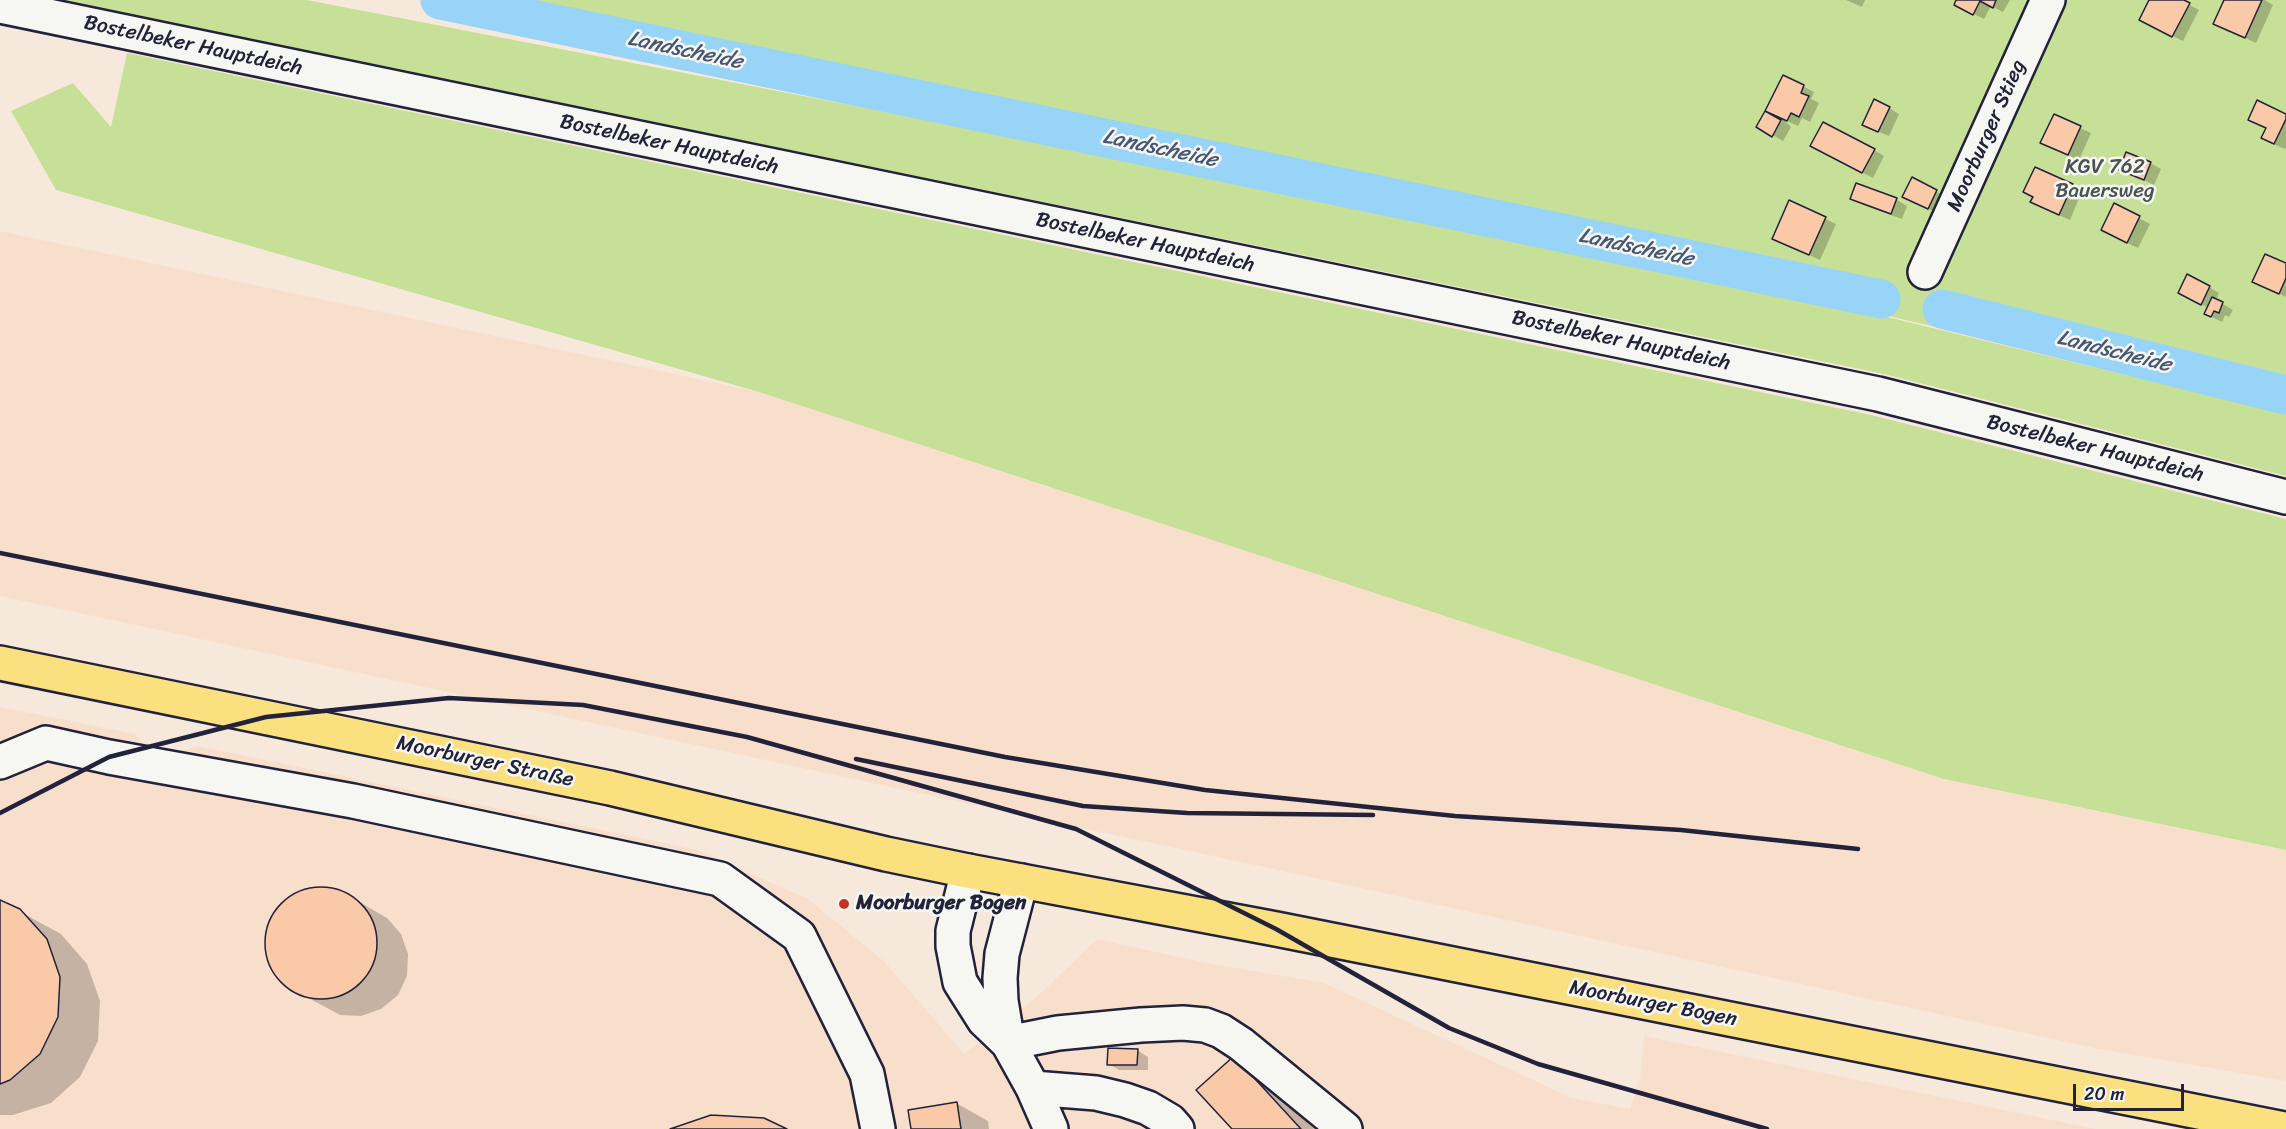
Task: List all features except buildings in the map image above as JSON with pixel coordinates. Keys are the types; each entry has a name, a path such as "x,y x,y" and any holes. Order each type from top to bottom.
{"main road":[{"name":"Moorburger Straße","path":"0,663 610,788 886,854 1021,881"},
{"name":"Moorburger Bogen","path":"1021,881 1276,929 2284,1129"}],"street":[{"name":"Moorburger Stieg","path":"1925,272 2048,0"},
{"name":"Bostelbeker Hauptdeich","path":"0,6 1878,394 2286,497"},
{"path":"0,762 46,743 109,757 353,801 720,879 799,936 867,1074 878,1129"},
{"path":"968,871 953,931 952,946 960,982 984,1020 1008,1043 1033,1088 1051,1129"},
{"path":"1008,1043 1001,1001 1000,978 1002,954 1021,881"},
{"path":"1008,1043 1058,1033 1141,1025 1183,1023 1204,1025 1221,1031 1241,1044 1345,1129"},
{"path":"1033,1088 1096,1093 1125,1100 1148,1108 1170,1121 1177,1129"}],"shaded area":[{"path":"0,231 759,392 1944,779 2286,850 2286,1081 2094,1048 1269,868 0,596"},
{"path":"0,707 136,734 154,759 198,746 698,850 808,899 885,962 964,1054 1039,995 1097,939 1206,963 1324,983 1572,1098 1630,1109 1640,1080 1644,1036 2096,1129 0,1129"}],"green space":[{"name":"KGV 762 Bauersweg","path":"56,0 307,0 1657,261 1665,239 492,0 2286,0 2286,409 1760,286 2286,414 2286,476 1884,374"},
{"path":"127,53 1871,415 2286,519 2286,850 1944,779 759,392 56,190 11,111 73,83 111,127"}],"waterway":[{"name":"Landscheide","path":"440,0 1881,299"},
{"name":"Landscheide","path":"1942,309 2286,395"}],"railway":[{"path":"0,553 1005,757 1205,790 1455,816 1681,830 1858,849"},
{"path":"0,813 109,757 266,717 449,698 583,705 747,737 1076,829 1276,929 1449,1028 1538,1064 1767,1129"},
{"path":"856,759 1083,806 1187,813 1373,815"}],"place":[{"name":"Moorburger Bogen","path":"844,904"}]}
